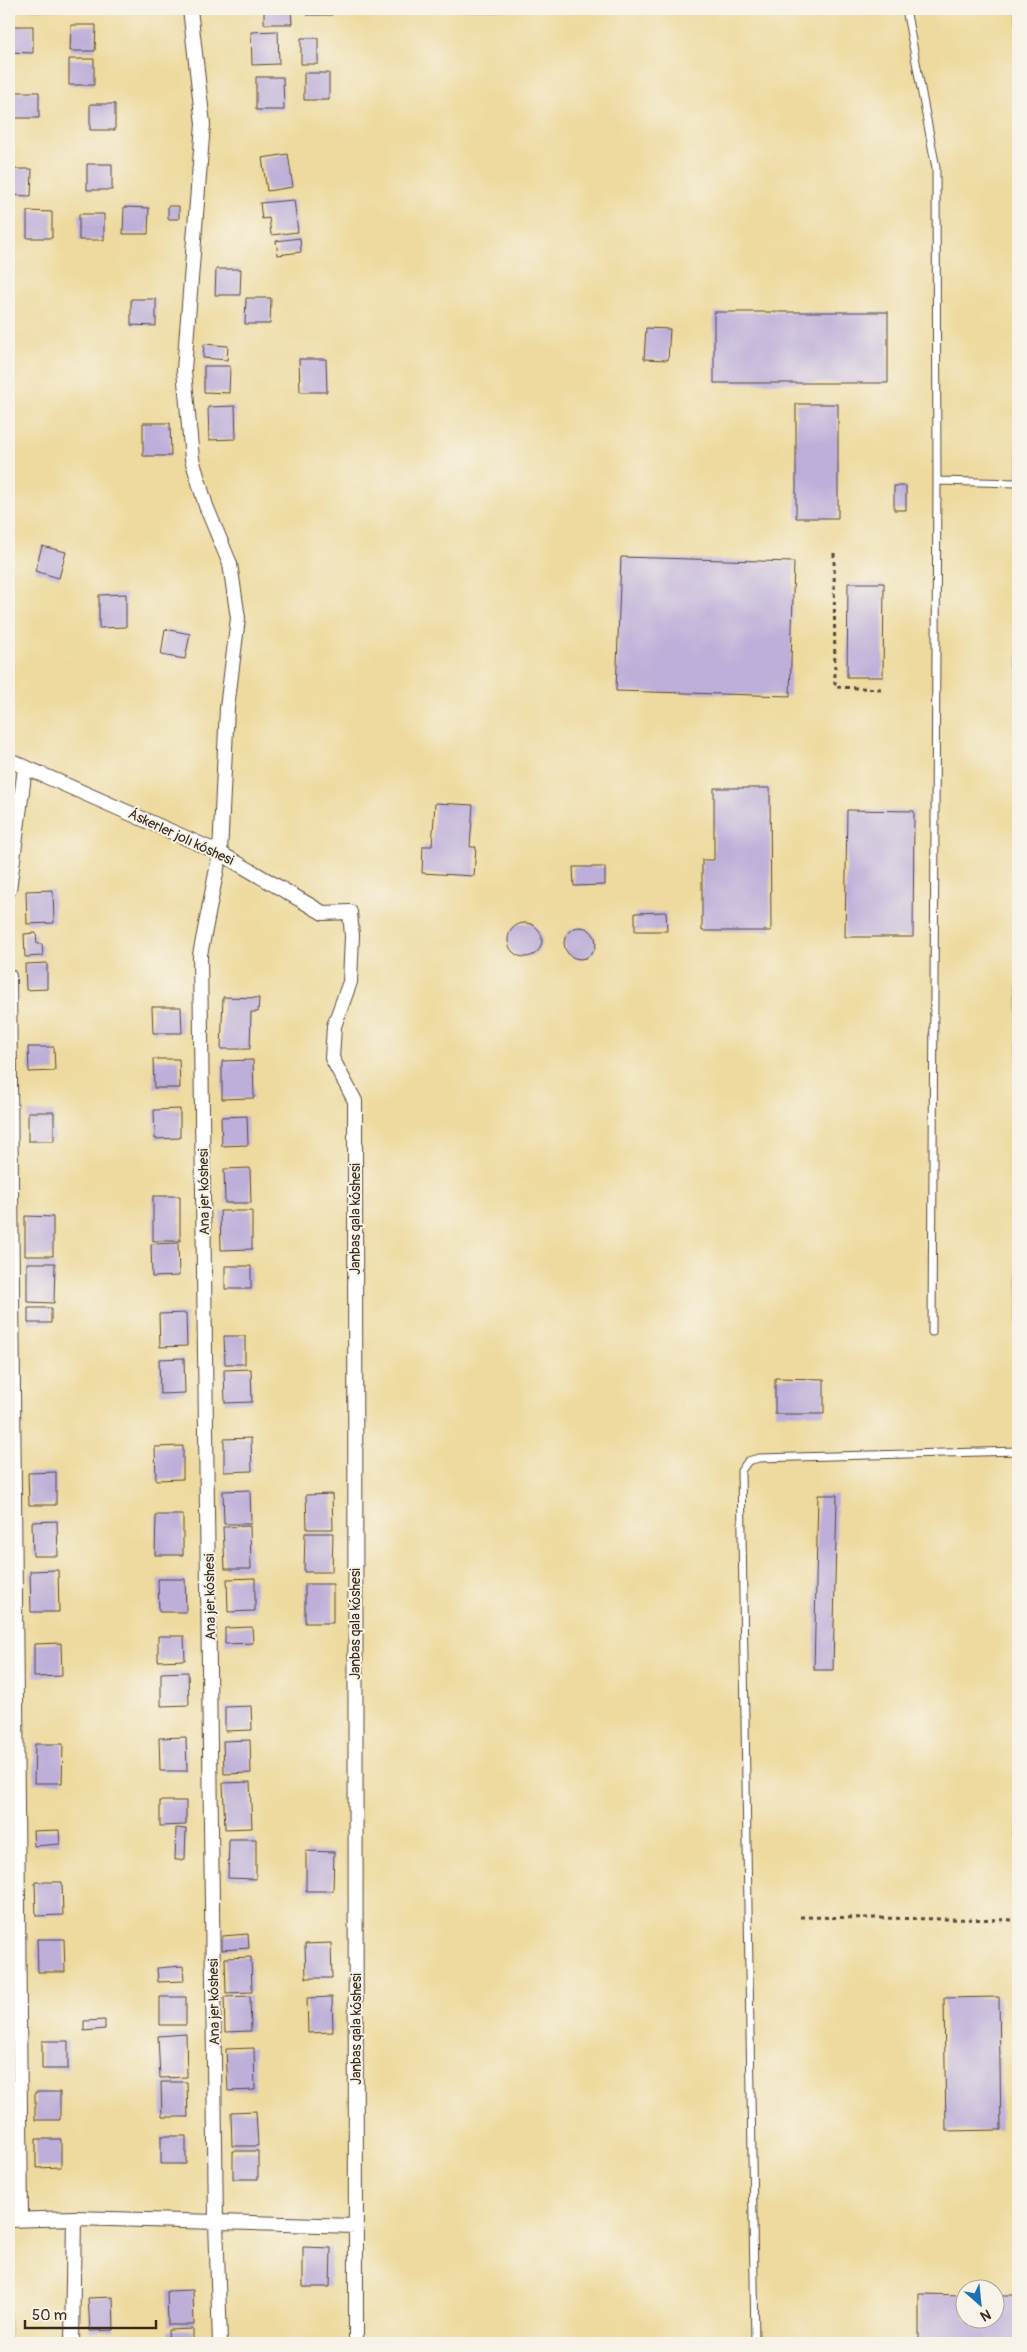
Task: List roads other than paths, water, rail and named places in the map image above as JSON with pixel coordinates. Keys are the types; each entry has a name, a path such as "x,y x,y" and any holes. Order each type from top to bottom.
{"street":[{"name":"Ana jer kóshesi","path":"190,9 203,124 184,370 192,459 206,506 230,564 238,618 227,708 220,853 200,955 216,2222 220,2343"},
{"name":"Áskerler jolı kóshesi","path":"9,760 220,853 324,913 350,912"},
{"path":"9,890 25,768"},
{"name":"Janbas qala kóshesi","path":"350,912 352,936 350,982 334,1026 332,1058 355,1100 356,2343"},
{"path":"9,976 15,2219 74,2218 356,2226"},
{"path":"72,2343 74,2218"}],"lane":[{"path":"906,9 936,168 937,481 932,1332"},
{"path":"937,481 1018,483"},
{"path":"755,2343 741,1471 748,1461 759,1458 1018,1451"}]}
